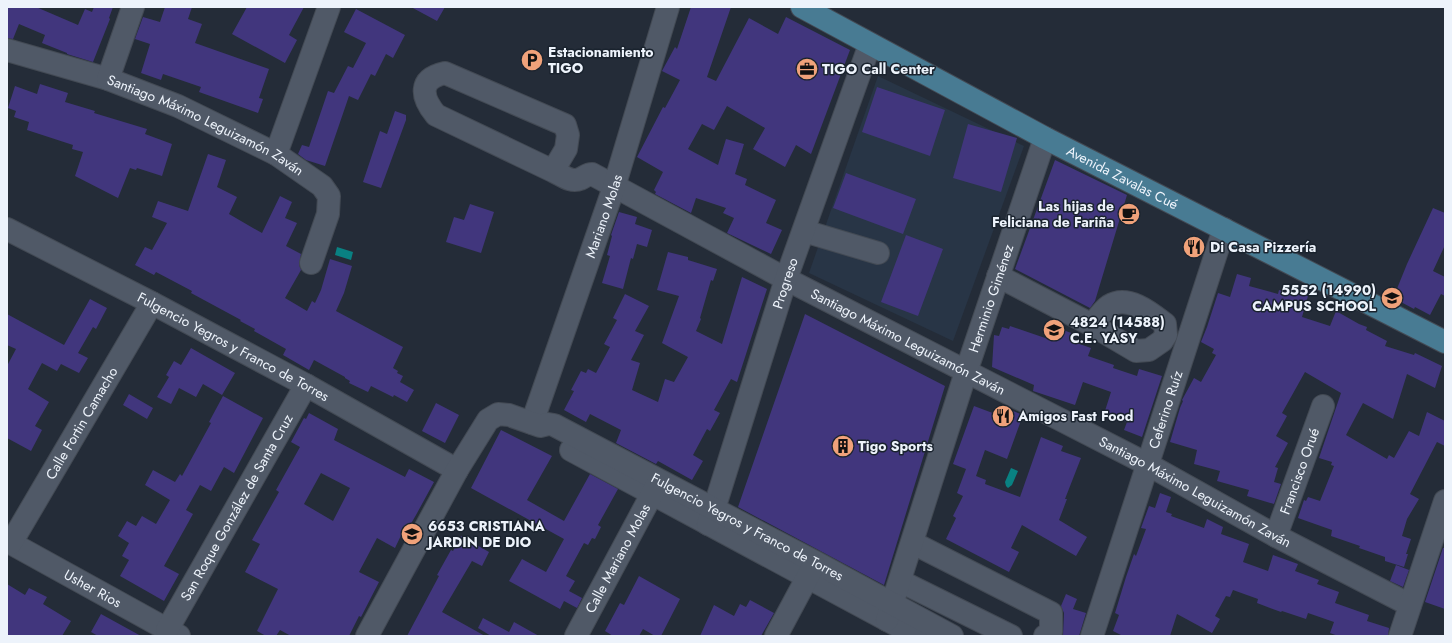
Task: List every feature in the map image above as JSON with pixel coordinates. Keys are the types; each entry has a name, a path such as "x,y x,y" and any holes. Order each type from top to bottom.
{"main road":[{"name":"Avenida Zavalas Cué","path":"802,7 1044,138 1445,342"}],"street":[{"path":"108,79 133,7"},
{"path":"276,154 329,7"},
{"name":"Mariano Molas","path":"536,424 614,187 668,7"},
{"name":"Progreso","path":"711,516 786,279 870,44"},
{"name":"Santiago Máximo Leguizamón Zaván","path":"7,50 108,79 178,106 276,154 322,186 329,196 328,214 311,263"},
{"name":"Santiago Máximo Leguizamón Zaván","path":"553,171 566,149 568,135 565,125 445,72 433,75 425,85 425,96 429,106 436,115 571,180 579,179 592,174 786,279 1146,464 1276,536 1410,605"},
{"name":"Herminio Giménez","path":"890,612 966,372 1044,138"},
{"name":"Fulgencio Yegros y Franco de Torres","path":"7,229 152,303 306,385 457,470 488,420 498,414 509,414 536,424 554,425 656,487 890,612 952,636"},
{"name":"Ceferino Ruíz","path":"1092,636 1146,464 1224,229"},
{"path":"804,230 878,253"},
{"path":"998,276 1092,325"},
{"name":"Calle Fortin Camacho","path":"9,542 152,303"},
{"name":"San Roque González de Santa Cruz","path":"175,634 306,385"},
{"name":"Francisco Orué","path":"1276,536 1323,406"},
{"path":"367,636 457,470"},
{"name":"Calle Mariano Molas","path":"576,636 656,487"},
{"path":"1400,636 1410,605 1438,547 1445,501"},
{"name":"Usher Rios","path":"9,542 175,634"},
{"path":"913,543 1052,613 1051,632 1045,636"},
{"path":"776,636 812,570"},
{"path":"900,582 1011,636"},
{"name":"Fulgencio Yegros y Franco de Torres","path":"890,612 917,636"}],"shaded area":[{"path":"878,76 1024,146 953,341 809,273"},
{"path":"337,247 353,252 351,260 335,255"},
{"path":"1011,468 1018,471 1012,485 1008,488 1005,482"}],"building":[{"path":"7,7 36,7 78,25 85,9 92,12 94,7 113,7 109,18 110,19 93,62 67,54 42,43 45,35 19,24 13,39 7,38"},
{"path":"165,7 192,7 188,19 202,24 195,43 269,69 259,98 263,99 258,113 199,92 201,87 163,74 161,80 141,73 150,44 135,39 143,17 160,22"},
{"path":"247,7 304,7 289,35 297,40 285,63 232,34"},
{"path":"411,7 445,7 437,21"},
{"path":"691,7 731,7 707,77 716,81 749,18 778,34 786,17 850,50 811,154 796,145 785,167 753,149 765,128 727,106 714,130 702,124 688,149 718,165 726,139 744,144 735,174 747,179 745,185 776,200 766,223 782,230 771,254 727,233 734,218 723,213 726,208 696,198 691,213 655,194 656,192 654,190 663,172 637,157 663,107 665,108 680,80 662,71 675,47 677,49"},
{"path":"356,9 405,35 393,58 386,54 375,76 371,74 358,100 349,96 325,166 306,160 298,154 302,145 309,147 328,91 334,93 348,66 353,68 366,43 344,32"},
{"path":"40,84 68,93 65,102 95,111 94,113 147,129 145,134 172,144 162,176 137,168 136,170 130,168 118,198 75,176 83,152 72,149 73,145 27,130 29,122 14,117 16,111 8,108 15,86 37,94"},
{"path":"877,87 945,110 930,156 862,132"},
{"path":"395,111 406,115 406,120 381,188 363,182 380,131 387,134"},
{"path":"968,124 1017,138 1001,192 953,178"},
{"path":"208,154 226,160 217,187 237,197 229,214 253,228 262,233 280,196 292,202 285,218 297,223 286,246 301,254 299,265 301,270 285,298 307,311 312,301 315,303 321,290 330,259 352,266 344,293 336,311 403,347 393,368 398,371 397,373 403,376 400,382 414,390 407,402 371,386 368,392 349,383 350,381 345,377 314,360 309,370 283,355 286,349 254,331 255,329 240,321 241,320 156,272 154,275 135,265 145,247 152,250 167,223 152,217 158,201 188,211"},
{"path":"1055,160 1127,195 1095,301 1090,308 1015,269"},
{"path":"846,173 916,199 903,234 833,208"},
{"path":"470,204 494,212 481,253 446,242 454,217 464,220"},
{"path":"1433,208 1445,213 1445,245 1433,271 1445,277 1445,296 1441,294 1430,315 1415,307 1414,309 1399,301 1400,299 1394,296"},
{"path":"619,212 637,217 635,224 652,230 647,247 637,244 633,259 631,258 623,289 602,283 610,256 607,255 611,235"},
{"path":"906,235 943,249 918,316 881,302"},
{"path":"668,252 688,257 688,260 717,269 713,281 711,280 700,318 701,319 696,331 722,344 742,277 767,289 737,382 731,379 714,410 720,413 710,431 707,429 693,455 703,461 692,480 658,461 656,464 616,443 621,430 590,414 586,422 564,410 574,391 571,390 581,371 586,373 588,369 596,373 610,347 604,344 617,320 613,318 625,294 649,306 635,331 644,335 631,360 640,363 632,390 658,402 665,379 674,382 688,357 662,343 679,296 657,290"},
{"path":"1237,274 1251,278 1249,286 1278,294 1279,290 1290,293 1291,290 1308,296 1302,317 1330,326 1336,311 1367,327 1366,330 1387,341 1385,346 1414,355 1415,353 1442,366 1435,388 1407,374 1393,419 1363,403 1346,435 1387,459 1389,455 1394,458 1409,431 1419,436 1427,412 1445,421 1445,446 1437,442 1410,494 1419,499 1407,519 1402,536 1411,539 1406,554 1408,554 1404,567 1385,561 1385,557 1359,548 1360,546 1331,536 1332,530 1298,518 1304,500 1306,501 1308,497 1320,501 1334,466 1331,465 1332,462 1319,458 1341,393 1305,372 1282,413 1287,416 1276,436 1288,443 1275,467 1278,468 1274,482 1281,484 1274,504 1247,496 1249,490 1217,481 1220,471 1194,464 1197,450 1170,442 1183,401 1182,400 1194,378 1201,382 1216,355 1212,353 1214,349 1201,342 1218,293 1230,297"},
{"path":"90,299 107,308 96,329 93,327 78,353 88,358 79,373 61,364 57,371 42,363 28,389 49,402 35,426 42,430 31,451 7,438 7,366 16,349 7,345 7,314 64,345"},
{"name":"Tigo Sports","path":"805,314 945,386 884,585 738,507"},
{"path":"1010,326 1051,340 1055,327 1074,334 1071,341 1091,348 1088,356 1114,365 1113,368 1137,376 1139,369 1162,376 1142,437 1124,430 1127,422 1104,414 1111,392 1083,382 1075,405 1033,391 1034,385 992,367 994,335 999,336 1002,327 1009,329"},
{"path":"191,348 235,373 222,395 203,384 196,397 179,388 171,404 157,397 169,377 166,375 174,361 181,365"},
{"path":"129,394 153,408 147,419 123,405"},
{"path":"223,396 263,418 234,473 224,467 211,491 200,485 186,510 193,514 164,566 179,574 164,601 120,576 129,560 122,556 129,543 118,536 127,521 136,526 142,516 156,524 170,500 145,485 153,470 175,482 180,474 182,476 211,423 209,422"},
{"path":"436,403 459,415 445,443 422,431"},
{"path":"974,406 998,415 1001,406 1023,415 1007,459 985,450 976,476 986,480 985,484 1020,497 1041,437 1063,446 1061,451 1081,458 1065,499 1067,499 1059,520 1087,537 1076,556 1022,525 1011,548 1019,552 1009,572 946,539 956,518 953,516 963,496 957,493 966,469 953,464"},
{"path":"309,413 338,429 334,440 405,477 409,469 434,482 409,527 406,525 395,548 377,538 359,572 379,582 361,617 359,616 349,636 291,636 280,630 276,636 266,636 257,631 278,589 245,572 260,544 252,540 279,492 276,490 300,447 291,442 304,418 306,419","holes":["321,473 350,488 333,521 304,504"]},
{"path":"501,430 552,456 527,500 564,521 590,474 618,489 598,525 601,527 595,539 592,538 588,545 584,543 566,576 575,581 569,591 582,598 577,608 564,601 560,609 509,581 522,559 546,572 564,539 471,488"},
{"path":"1160,493 1171,497 1166,512 1172,514 1171,516 1204,528 1207,519 1223,527 1221,534 1249,544 1243,562 1268,571 1273,555 1298,564 1295,571 1319,580 1317,584 1339,592 1335,603 1369,615 1367,621 1389,628 1388,636 1338,636 1330,633 1334,622 1308,613 1306,619 1282,611 1281,612 1257,603 1258,599 1233,590 1230,597 1226,596 1215,616 1220,619 1212,633 1177,614 1170,636 1123,636 1113,631 1119,615 1115,613 1126,577 1134,554 1136,556 1146,529 1141,528 1149,506 1155,508"},
{"path":"461,536 489,552 482,566 472,561 442,612 485,636 407,636 439,576 437,575"},
{"path":"1443,548 1445,548 1445,609 1425,602"},
{"path":"1396,565 1409,570 1403,587 1390,581"},
{"path":"639,576 680,599 661,636 655,636 643,629 639,636 613,636 605,631 620,603 624,605"},
{"path":"7,584 25,595 29,588 47,597 43,604 71,621 62,636 7,636"},
{"path":"1066,594 1077,599 1073,609 1086,613 1079,636 1063,636 1064,613 1061,606"},
{"path":"750,600 774,613 761,636 700,636 714,605 734,616 740,604 746,607"},
{"path":"101,614 141,636 98,636 91,632"},
{"path":"483,618 509,632 514,622 539,636 491,636 478,628"}],"place":[{"name":"Estacionamiento TIGO","path":"532,60"},
{"name":"TIGO Call Center","path":"807,69"},
{"name":"Las hijas de Feliciana de Fariña","path":"1129,214"},
{"name":"Di Casa Pizzería","path":"1194,247"},
{"name":"5552 (14990) CAMPUS SCHOOL","path":"1392,298"},
{"name":"4824 (14588) C.E. YASY","path":"1054,330"},
{"name":"Amigos Fast Food","path":"1003,416"},
{"name":"Tigo Sports","path":"843,446"},
{"name":"6653 CRISTIANA JARDIN DE DIO","path":"412,534"}]}
